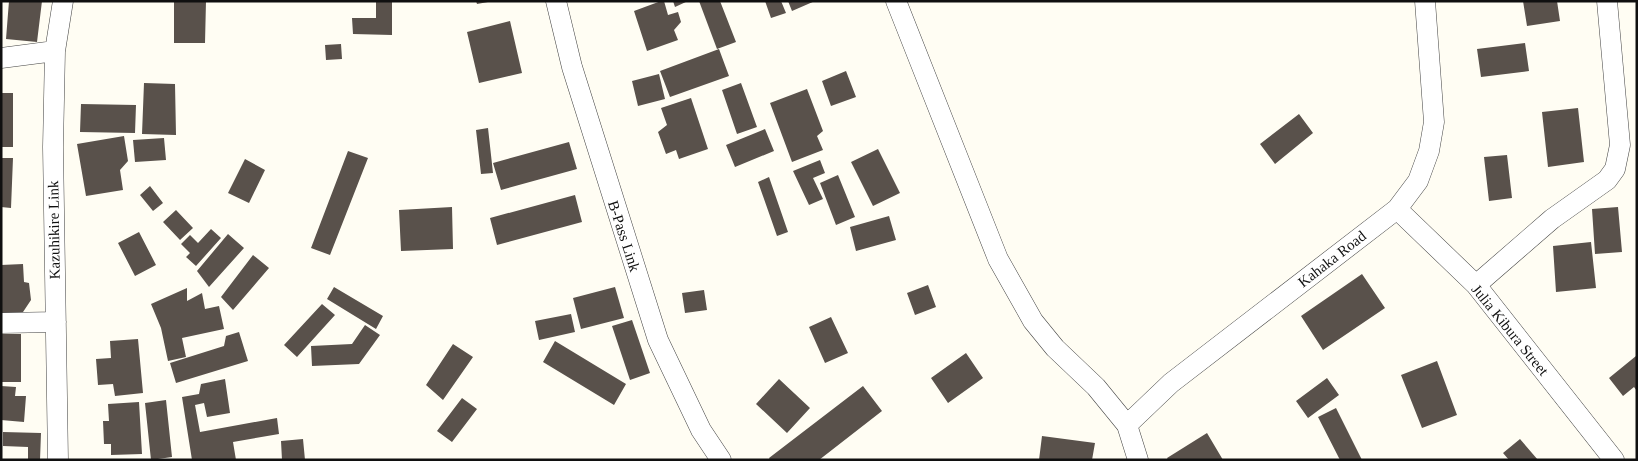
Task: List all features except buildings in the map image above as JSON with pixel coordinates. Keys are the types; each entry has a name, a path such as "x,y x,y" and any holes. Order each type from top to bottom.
{"street":[{"name":"Kazuhikire Link","path":"58,460 52,147 55,51 63,1"},
{"name":"B-Pass Link","path":"556,1 572,67 658,340 701,430 721,460"},
{"path":"896,1 998,259 1033,321 1055,348 1096,387 1127,425 1138,460"},
{"name":"Kahaka Road","path":"1127,425 1171,383 1397,209 1418,181 1429,151 1434,122 1425,1"},
{"path":"1476,286 1552,219 1608,180 1615,169 1620,146 1607,1"},
{"path":"1,58 55,51"},
{"name":"Julia Kibura Street","path":"1397,209 1476,286 1614,460"},
{"path":"1,323 56,322"}]}
